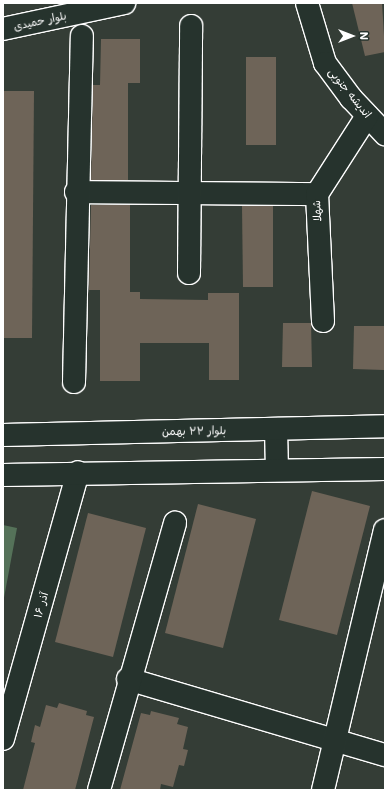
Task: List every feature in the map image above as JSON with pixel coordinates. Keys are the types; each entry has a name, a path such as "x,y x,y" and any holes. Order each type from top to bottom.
{"street":[{"name":"بلوار حمیدی","path":"3,29 124,3"},
{"name":"اندیشه جنوبی","path":"307,3 325,63 367,116 385,134"},
{"path":"189,273 191,26"},
{"path":"74,382 76,192 82,36"},
{"name":"شهلا","path":"323,321 317,194 367,116"},
{"path":"76,192 317,194"},
{"name":"بلوار ۲۲ بهمن","path":"3,435 385,426"},
{"path":"276,429 277,470"},
{"path":"3,475 78,472 385,468"},
{"name":"۱۶ آذر","path":"3,739 78,472"},
{"path":"99,790 128,679 174,523"},
{"path":"323,790 385,530"},
{"path":"128,679 335,742 385,755"}],"green space":[{"path":"3,525 17,528 3,603"}],"building":[{"path":"352,3 382,3 385,52 365,56"},
{"path":"101,39 140,39 140,83 128,83 128,180 91,180 93,85 100,85"},
{"path":"246,57 276,57 276,145 246,145"},
{"path":"3,91 34,91 32,338 3,338"},
{"path":"91,205 130,205 130,292 140,292 140,299 208,300 208,293 239,293 239,380 209,380 209,343 140,343 140,381 100,381 100,290 89,290"},
{"path":"242,206 273,206 273,287 243,287"},
{"path":"283,323 311,323 312,367 282,367"},
{"path":"354,326 384,326 384,370 353,369"},
{"path":"312,491 370,506 337,635 279,620"},
{"path":"198,504 256,519 223,648 165,633"},
{"path":"88,513 146,528 113,657 55,642"},
{"path":"59,703 87,711 86,715 94,717 75,790 23,790 35,743 31,742 35,725 40,727 46,705 57,708"},
{"path":"151,711 179,718 177,724 188,727 183,749 188,750 184,766 179,765 173,787 161,784 160,790 120,790 141,713 150,715"}]}
